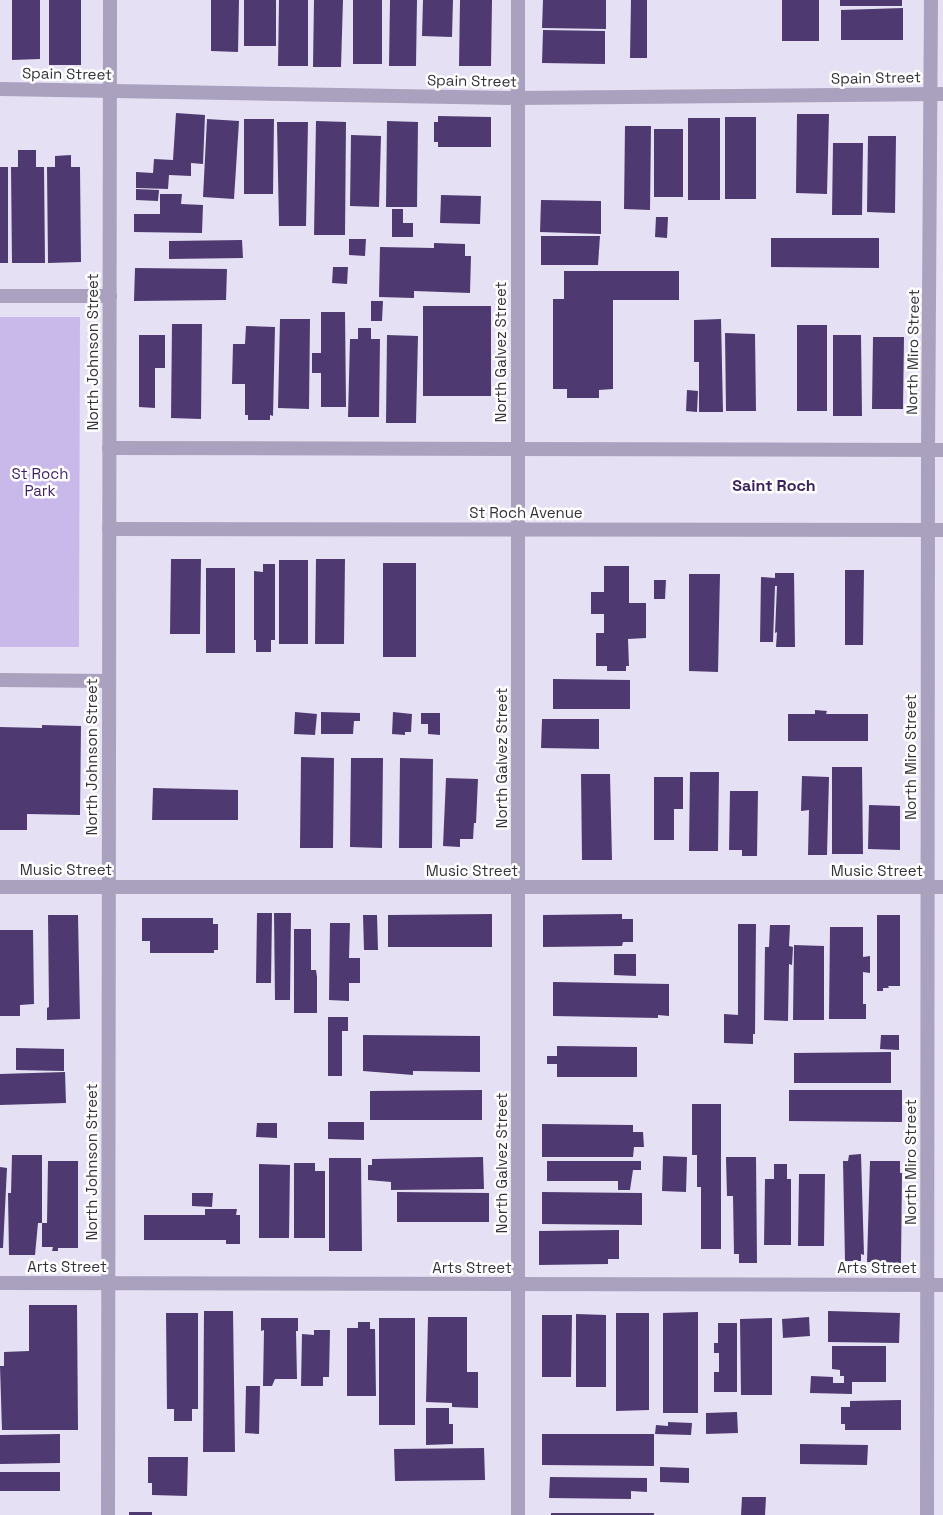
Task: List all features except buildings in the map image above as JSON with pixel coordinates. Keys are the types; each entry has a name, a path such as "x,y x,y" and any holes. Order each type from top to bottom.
{"street":[{"name":"North Johnson Street","path":"108,1515 110,0"},
{"name":"North Galvez Street","path":"518,0 518,1515"},
{"name":"North Miro Street","path":"927,1515 928,450 937,94 931,0"},
{"name":"Spain Street","path":"0,89 517,98 937,94"},
{"path":"0,296 110,296"},
{"path":"109,448 943,450"},
{"name":"St Roch Avenue","path":"109,529 943,530"},
{"path":"0,680 109,682"},
{"name":"Music Street","path":"0,887 943,888"},
{"name":"Arts Street","path":"0,1283 943,1284"}],"green space":[{"name":"St Roch Park","path":"0,317 80,317 79,647 0,647"}],"district":[{"name":"Saint Roch","path":"774,485"}]}
